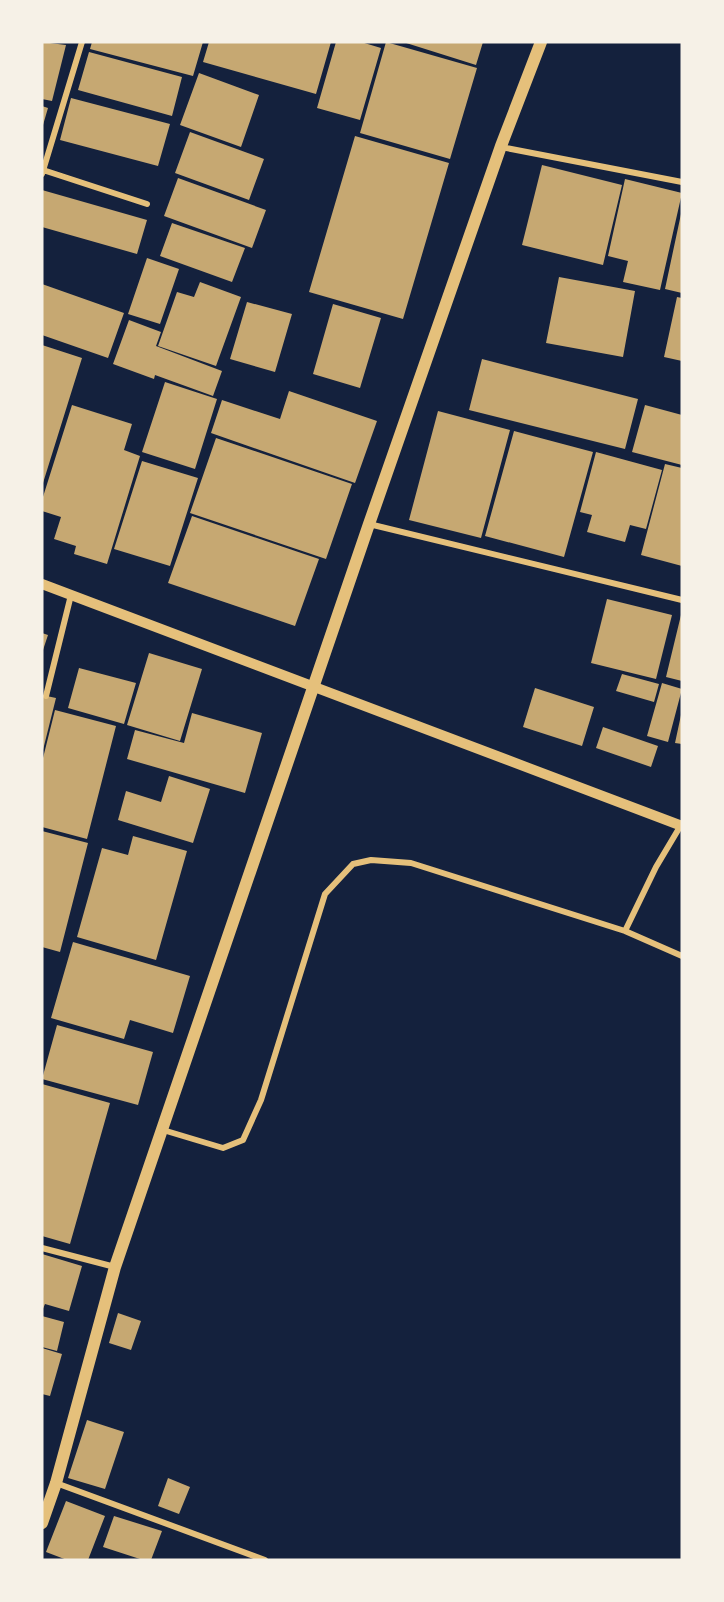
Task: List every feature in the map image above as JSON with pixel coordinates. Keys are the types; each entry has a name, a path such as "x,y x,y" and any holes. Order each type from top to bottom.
{"main road":[{"path":"42,1523 56,1483 115,1267 369,524 501,146 541,42"}],"street":[{"path":"82,42 43,172 147,204"},
{"path":"501,146 682,182"},
{"path":"369,524 682,600"},
{"path":"42,584 681,825 656,867 625,931"},
{"path":"46,696 71,595"},
{"path":"163,1130 223,1148 243,1140 261,1100 325,894 353,864 371,860 411,863 625,931 682,956"},
{"path":"42,1248 115,1267"},
{"path":"56,1483 265,1560"}],"building":[{"path":"42,42 66,45 52,101 42,99"},
{"path":"92,42 203,42 193,76 90,49"},
{"path":"209,42 331,42 316,94 203,62"},
{"path":"336,42 361,42 381,48 360,120 317,108"},
{"path":"386,42 477,68 450,159 360,133"},
{"path":"403,42 483,42 476,65"},
{"path":"89,52 182,77 172,116 78,90"},
{"path":"199,73 259,95 241,147 180,125"},
{"path":"71,98 170,124 158,166 60,140"},
{"path":"42,106 48,108 43,125 42,125"},
{"path":"190,132 264,159 249,200 175,173"},
{"path":"355,136 449,163 403,319 309,292"},
{"path":"542,165 622,185 603,265 522,245"},
{"path":"178,178 266,210 252,248 164,216"},
{"path":"625,179 682,193 660,290 623,282 628,261 608,256"},
{"path":"42,190 147,220 137,254 42,227"},
{"path":"682,214 682,293 665,289"},
{"path":"172,223 245,248 232,282 160,256"},
{"path":"147,258 179,269 160,324 128,314"},
{"path":"559,277 635,291 623,357 546,343"},
{"path":"200,282 241,297 216,366 158,346 177,292 194,297"},
{"path":"42,284 124,313 108,358 42,335"},
{"path":"677,297 682,298 682,361 664,357"},
{"path":"247,302 292,314 275,372 230,359"},
{"path":"333,304 381,318 360,388 313,374"},
{"path":"129,320 161,332 156,346 222,371 213,396 155,375 154,379 113,364"},
{"path":"42,345 82,358 43,483 42,482"},
{"path":"482,359 638,399 625,449 469,410"},
{"path":"165,382 217,399 195,469 142,452"},
{"path":"289,391 377,421 355,483 211,433 222,400 280,419"},
{"path":"72,405 132,424 124,450 140,456 107,564 74,554 76,546 54,539 61,517 42,511 42,500"},
{"path":"645,405 682,415 682,465 632,452"},
{"path":"438,411 510,430 481,538 409,520"},
{"path":"514,431 593,452 564,557 485,536"},
{"path":"216,438 352,484 326,559 190,513"},
{"path":"596,452 662,470 646,529 630,525 625,542 587,532 592,515 580,512"},
{"path":"142,461 198,478 170,566 114,549"},
{"path":"665,464 682,468 682,566 641,555"},
{"path":"192,516 319,559 295,626 168,583"},
{"path":"607,599 672,615 656,679 591,663"},
{"path":"682,615 682,681 666,677"},
{"path":"42,633 48,635 42,653"},
{"path":"149,653 202,669 180,741 127,725"},
{"path":"79,668 136,683 124,724 68,708"},
{"path":"622,674 659,684 654,702 616,691"},
{"path":"662,683 682,689 668,742 647,736"},
{"path":"535,688 594,707 582,746 523,727"},
{"path":"42,695 56,698 43,750 42,750"},
{"path":"55,710 116,726 87,839 42,827 42,762"},
{"path":"192,713 262,733 245,793 127,759 135,730 184,743"},
{"path":"682,716 682,744 675,743"},
{"path":"603,727 658,746 651,767 596,748"},
{"path":"169,776 210,789 193,843 118,820 126,791 161,802"},
{"path":"42,831 88,843 60,952 42,947"},
{"path":"133,836 187,851 156,960 77,937 102,848 128,855"},
{"path":"73,942 190,976 173,1033 130,1020 124,1039 51,1018"},
{"path":"57,1025 153,1052 138,1105 42,1079"},
{"path":"42,1084 110,1103 70,1244 42,1236"},
{"path":"42,1254 82,1266 69,1311 45,1304 42,1311"},
{"path":"118,1313 141,1321 131,1350 109,1343"},
{"path":"42,1316 64,1322 57,1351 42,1347"},
{"path":"42,1348 62,1354 50,1396 42,1394"},
{"path":"87,1420 124,1432 105,1489 68,1478"},
{"path":"168,1478 190,1487 179,1514 158,1506"},
{"path":"66,1501 105,1516 88,1560 67,1560 46,1552"},
{"path":"114,1516 162,1531 151,1560 143,1560 103,1547"}]}
